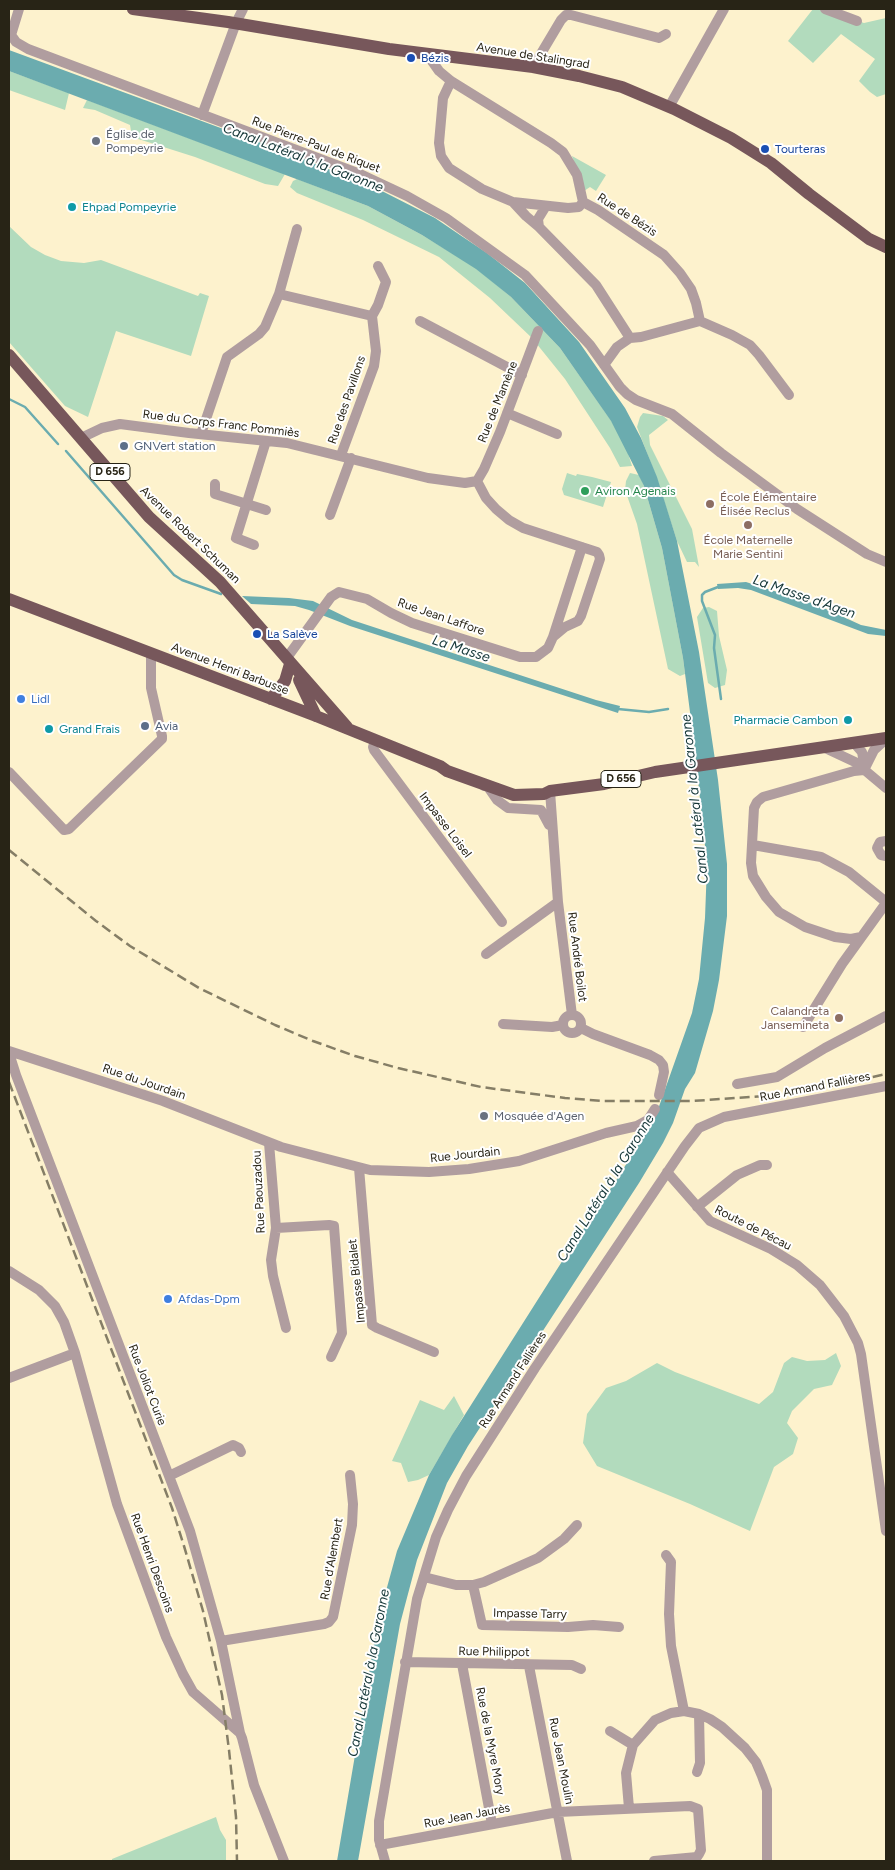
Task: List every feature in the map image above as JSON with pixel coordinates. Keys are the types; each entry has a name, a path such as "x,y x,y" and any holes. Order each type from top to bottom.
{"main road":[{"name":"Avenue de Stalingrad","path":"133,9 236,23 440,56 533,67 622,87 669,107 731,138 771,163 869,239 886,247"},
{"name":"Avenue Robert Schuman","path":"9,355 149,517 220,582 350,731"},
{"name":"Avenue Henri Barbusse","path":"9,599 271,699 440,766 447,771 514,795 544,794 550,791 604,784 655,772 823,747"},
{"name":"Avenue Robert Schuman","path":"290,663 319,718"},
{"path":"271,699 285,680 290,663"},
{"path":"319,718 323,700"},
{"name":"D 656","path":"823,747 886,738"},
{"name":"Avenue Henri Barbusse","path":"440,766 449,765 505,785 539,787 550,791"},
{"path":"485,785 505,785"}],"street":[{"name":"Rue Pierre-Paul de Riquet","path":"19,9 11,35 19,45 62,63 360,174 407,196 444,217 525,274 561,311 590,345 627,394 636,400 672,414 797,509 861,551 886,562"},
{"path":"202,115 243,9"},
{"path":"669,107 724,9"},
{"path":"825,9 857,21"},
{"path":"533,67 561,20 566,15 659,38 666,34"},
{"path":"427,54 439,71 448,79"},
{"path":"440,56 440,66 448,79 440,117 439,143 441,156 449,168 482,189 514,202 546,206 579,207 583,202"},
{"name":"Rue de Bézis","path":"448,79 563,152 576,175 583,202 658,250 670,261 691,290 700,321"},
{"path":"514,202 596,285 630,338"},
{"path":"539,227 538,219 546,206"},
{"path":"201,434 227,357 259,334 265,327 279,294 297,229"},
{"path":"279,294 372,316 386,282 378,266"},
{"name":"Rue des Pavillons","path":"330,515 374,366 376,352 372,316"},
{"path":"420,321 522,375"},
{"path":"604,365 617,347 630,338 641,337 700,321 750,346 789,395"},
{"name":"Rue de Mamène","path":"477,481 484,469 507,413 538,331"},
{"path":"507,413 557,434"},
{"name":"Rue du Corps Franc Pommiès","path":"81,438 102,428 120,424 287,443 428,478 465,483 477,481"},
{"path":"254,545 236,538 266,441"},
{"name":"Rue Jean Laffore","path":"477,481 486,498 509,520 523,528 597,552 600,558 581,616 578,621 553,637"},
{"path":"214,484 215,494 266,510"},
{"name":"Rue Jean Laffore","path":"290,663 314,621 332,597 339,592 358,596 412,623 527,658 536,657 548,648 553,637 582,548"},
{"path":"560,616 563,621 570,625"},
{"path":"9,772 64,830 69,829 162,738 150,688 151,654"},
{"path":"864,769 874,750 886,738"},
{"name":"Impasse Loisel","path":"375,741 374,750 502,922"},
{"path":"854,743 862,752 864,769"},
{"path":"854,743 854,762"},
{"path":"823,747 854,762 886,788"},
{"path":"861,937 851,939 835,937 805,926 779,912 766,897 753,876 751,863 754,808 763,797 864,769"},
{"path":"485,785 497,800 508,808 541,810 552,832"},
{"name":"Rue André Boilot","path":"550,791 558,902 572,1015"},
{"path":"884,840 878,846 877,851 881,855 886,856"},
{"path":"753,845 821,857 848,872 886,903 861,937 803,1027"},
{"name":"Rue André Boilot","path":"486,954 558,902"},
{"path":"572,1015 579,1018 582,1024 578,1032 572,1034 567,1032 563,1025 566,1018 572,1015"},
{"path":"737,1084 777,1077 825,1048 886,1016"},
{"path":"502,1024 552,1027 563,1025"},
{"path":"581,1028 659,1060 663,1065 664,1072 660,1095"},
{"name":"Rue du Jourdain","path":"9,1052 163,1101 269,1143"},
{"name":"Rue Joliot Curie","path":"9,1052 23,1094 190,1532 221,1641 240,1733"},
{"name":"Rue Armand Fallières","path":"385,1861 378,1831 380,1813 417,1599 440,1526 466,1476 535,1368 667,1172 699,1128 716,1119 886,1086"},
{"name":"Rue Jourdain","path":"269,1143 359,1168 410,1172 469,1169 519,1161 606,1133 637,1126 648,1120 655,1109"},
{"name":"Rue Paouzadou","path":"269,1143 276,1228 271,1260 286,1328"},
{"path":"697,1207 737,1175 760,1165 767,1165"},
{"name":"Impasse Bidalet","path":"359,1168 372,1325 434,1352"},
{"name":"Route de Pécau","path":"667,1172 712,1223 771,1249 797,1265 820,1285 844,1316 858,1343 886,1531"},
{"path":"276,1228 334,1226 342,1333 331,1358"},
{"name":"Rue Henri Descoins","path":"9,1272 39,1290 54,1306 64,1322 75,1353 117,1504 166,1637 193,1692 240,1733"},
{"path":"9,1378 75,1353"},
{"path":"169,1476 233,1445 239,1448 241,1452"},
{"name":"Rue d'Alembert","path":"221,1641 324,1624 333,1617 352,1525 354,1504 350,1476"},
{"path":"424,1577 456,1585 472,1585 504,1574 538,1558 564,1539 577,1525"},
{"path":"666,1555 671,1562 669,1614 671,1646 684,1711"},
{"name":"Impasse Tarry","path":"472,1585 482,1625 568,1627 593,1625 619,1627"},
{"name":"Rue Philippot","path":"405,1662 530,1666 572,1665 582,1669"},
{"name":"Rue de la Myre Mory","path":"462,1664 492,1824"},
{"name":"Rue Jean Moulin","path":"530,1666 567,1861"},
{"path":"629,1808 626,1773 632,1745 655,1720 671,1713 684,1711 698,1714 722,1727 745,1748 756,1762 767,1790 767,1861"},
{"path":"697,1772 700,1763 698,1714"},
{"path":"610,1731 632,1745"},
{"path":"240,1733 254,1785 284,1861"},
{"name":"Rue Jean Jaurès","path":"380,1845 558,1812 690,1806 698,1808 701,1850 697,1857 654,1861"}],"green space":[{"path":"813,9 823,9 864,23 886,18 886,94 877,97 859,81 875,59 841,34 813,63 788,41"},
{"path":"9,71 69,93 65,110 9,90"},
{"path":"87,100 285,174 278,186 265,184 195,157 132,137 130,125 95,110 83,108"},
{"path":"572,156 606,175 596,191 590,187 584,191"},
{"path":"297,179 368,206 422,235 476,268 511,297 560,348 612,422 626,447 632,466 620,467 610,448 565,379 532,338 490,298 439,257 363,220 297,193 290,187 293,181"},
{"path":"9,226 31,247 61,261 84,263 101,260 198,296 200,293 209,296 191,356 116,331 88,417 65,406 9,342"},
{"path":"643,413 663,416 668,420 649,435 650,445 692,529 699,567 695,562 687,562 677,541 656,476 637,427"},
{"name":"Aviron Agenais","path":"567,473 611,482 603,507 564,495 562,489"},
{"path":"630,473 639,475 644,486 662,548 683,658 685,674 680,676 668,669 637,524 625,490 626,481"},
{"path":"709,607 717,611 719,636 727,670 725,685 715,688 708,683 697,617 703,608"},
{"path":"836,1353 841,1366 832,1385 814,1389 792,1411 787,1423 798,1438 793,1454 774,1467 750,1531 597,1466 583,1443 587,1414 606,1388 626,1381 657,1363 675,1372 759,1404 773,1392 784,1363 792,1357 807,1361 825,1360"},
{"path":"454,1396 464,1415 429,1475 408,1482 401,1463 392,1461 420,1400 444,1410"},
{"path":"216,1817 220,1830 226,1840 226,1861 112,1861 112,1859"}],"water":[{"name":"Canal Latéral à la Garonne","path":"9,50 294,155 380,190 435,218 487,253 525,283 579,342 625,408 641,438 657,477 677,541 699,652 718,780 727,864 727,916 713,1011 695,1073 685,1089 673,1123 663,1143 468,1446 447,1483 417,1560 400,1624 358,1861 337,1861 378,1620 397,1551 429,1475 452,1435 568,1252 619,1176 656,1115 692,1013 699,979 705,918 707,865 683,658 662,548 644,486 611,421 560,348 511,297 476,269 422,235 368,206 9,71"},
{"path":"746,582 815,604 861,625 886,630 886,636 868,634 751,590 738,588 718,589 717,584"},
{"path":"242,596 313,601 352,620 596,700 620,706 618,713 350,626 309,610 295,606 251,604"}],"waterway":[{"name":"La Masse","path":"9,399 25,407 58,444"},
{"name":"La Masse","path":"66,451 174,575 182,580 221,594"},
{"name":"La Masse d'Agen","path":"718,587 705,592 702,595 702,601 715,635 714,648 721,699"},
{"name":"La Masse","path":"618,709 649,712 668,709"}],"railway":[{"path":"9,850 96,921 130,946 199,988 275,1025 313,1041 355,1056 398,1068 481,1087 604,1101 692,1101 780,1095 886,1074"},
{"path":"9,1082 172,1508 184,1546 203,1611 222,1695 236,1817 237,1861"}],"place":[{"name":"Bézis","path":"411,58"},
{"name":"Église de Pompeyrie","path":"96,141"},
{"name":"Tourteras","path":"765,149"},
{"name":"Ehpad Pompeyrie","path":"72,207"},
{"name":"GNVert station","path":"124,446"},
{"name":"Aviron Agenais","path":"585,491"},
{"name":"École Élémentaire Élisée Reclus","path":"710,504"},
{"name":"École Maternelle Marie Sentini","path":"748,525"},
{"name":"La Salève","path":"257,634"},
{"name":"Lidl","path":"21,699"},
{"name":"Pharmacie Cambon","path":"848,720"},
{"name":"Avia","path":"145,726"},
{"name":"Grand Frais","path":"49,729"},
{"name":"Calandreta Jansemineta","path":"839,1018"},
{"name":"Mosquée d'Agen","path":"484,1116"},
{"name":"Afdas-Dpm","path":"168,1299"}]}
